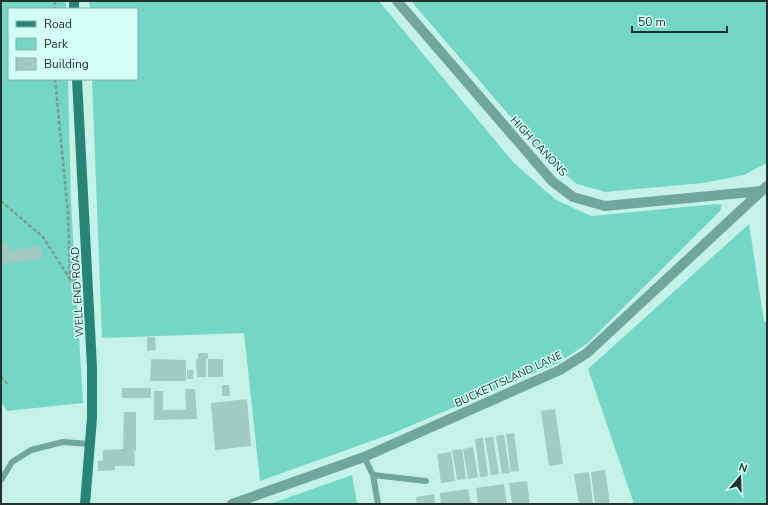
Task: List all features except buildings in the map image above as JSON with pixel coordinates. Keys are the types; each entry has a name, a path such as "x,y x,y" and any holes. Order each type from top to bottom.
{"street":[{"name":"HIGH CANONS","path":"396,1 552,181 573,197 605,206 765,188"},
{"name":"WELL END ROAD","path":"77,80 92,367 92,418 85,504"},
{"name":"BUCKETTSLAND LANE","path":"232,504 364,457 560,370 586,353 765,188"}],"lane":[{"path":"1,480 12,462 31,450 63,442 89,444"},
{"path":"364,457 373,475 378,504"},
{"path":"373,475 426,481"}],"path":[{"path":"55,80 68,213 70,280"},
{"path":"1,202 43,236 70,280"},
{"path":"70,280 88,279"},
{"path":"1,376 8,385"}],"green space":[{"path":"1,1 66,1 66,8 8,8 8,80 68,80 71,202 83,403 7,411 1,402"},
{"path":"89,1 379,1 514,163 556,200 591,216 716,204 722,205 720,211 588,343 558,363 391,434 260,481 244,333 102,338 92,80 138,80 138,8 90,8"},
{"path":"411,1 767,1 767,163 744,175 703,183 605,192 577,184 546,158"},
{"path":"749,224 764,321 767,322 767,504 634,504 588,369"},
{"path":"352,475 357,504 270,504"}]}
